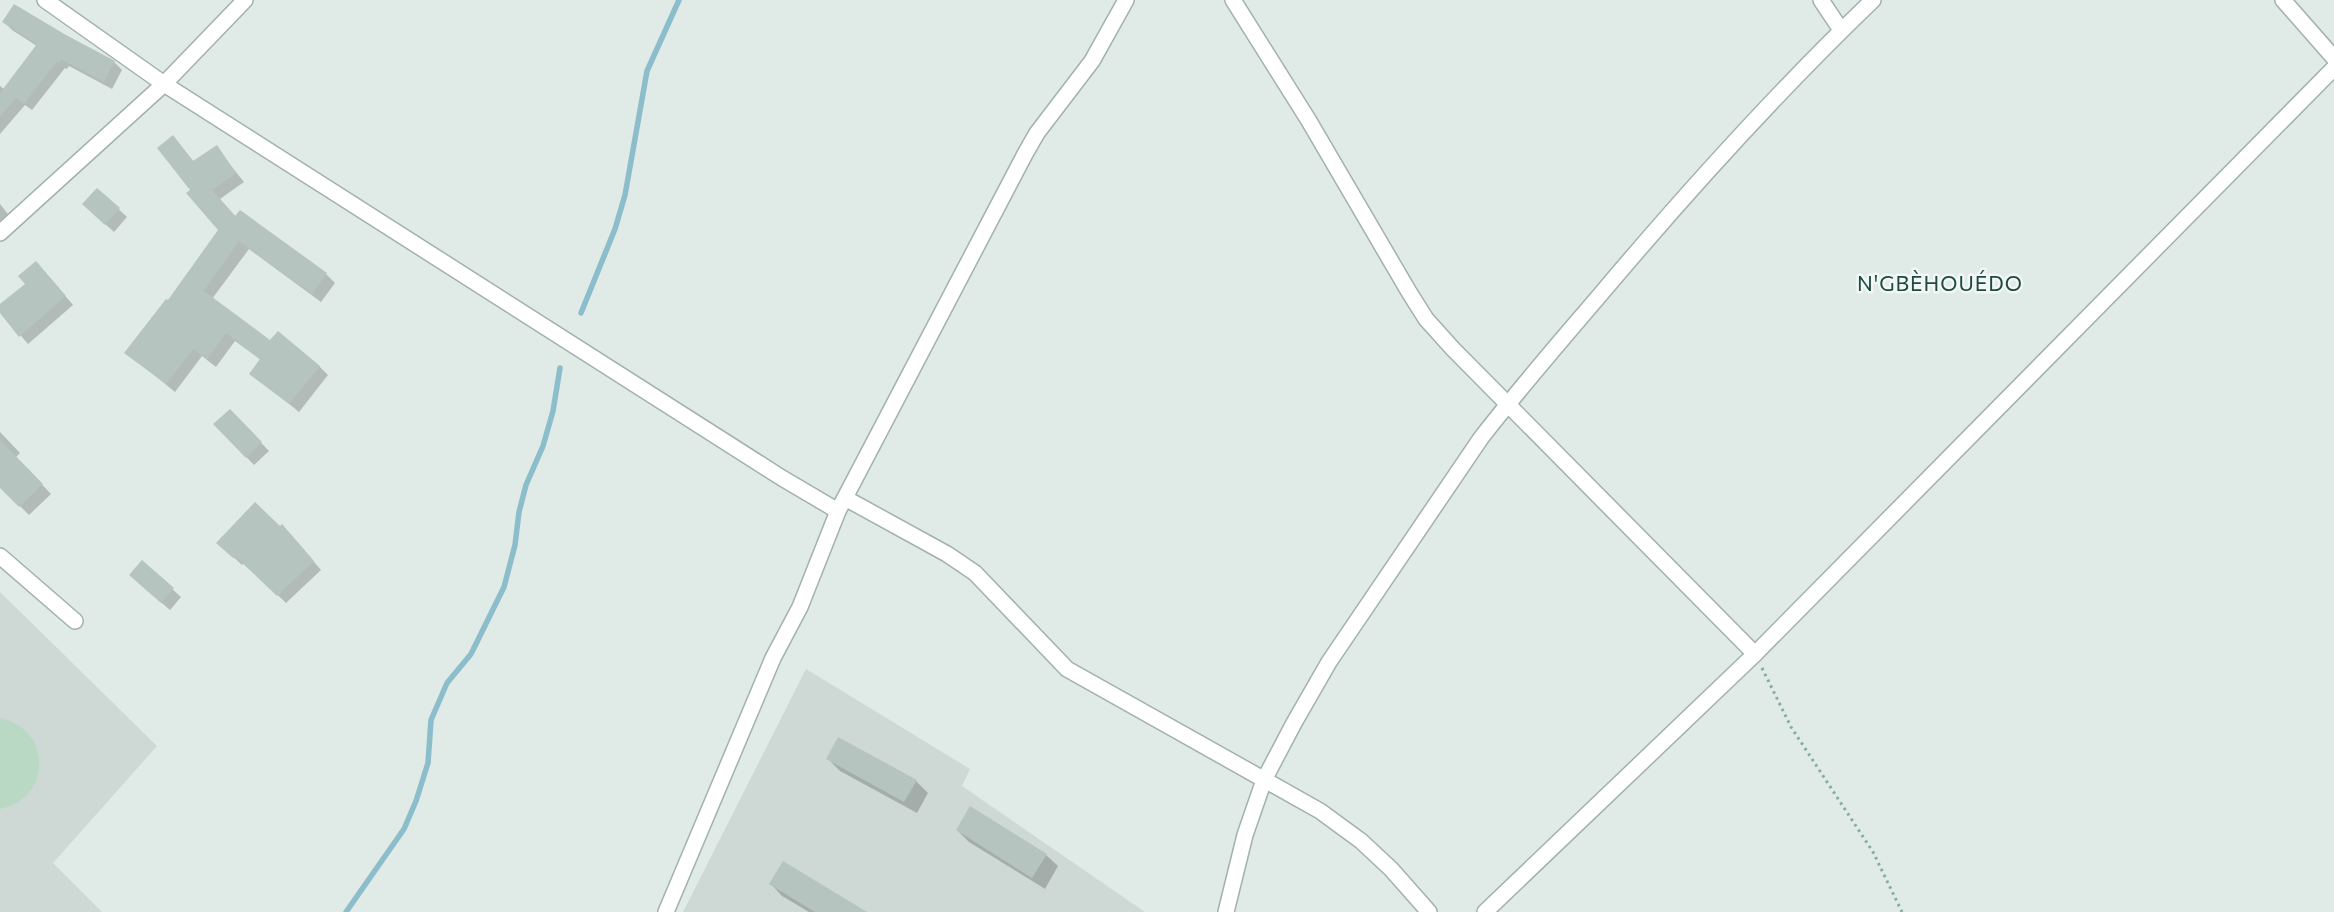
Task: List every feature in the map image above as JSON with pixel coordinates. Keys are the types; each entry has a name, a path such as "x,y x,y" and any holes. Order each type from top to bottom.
{"street":[{"path":"45,0 164,84 773,473 838,511"},
{"path":"0,233 164,84 245,0"},
{"path":"666,912 773,658 800,607 838,511 1025,154 1037,133 1092,61 1126,0"},
{"path":"1232,0 1309,121 1426,319 1453,349 1755,654"},
{"path":"1821,0 1841,30"},
{"path":"1226,912 1245,836 1264,780 1330,662 1481,438 1650,235 1797,75 1873,0"},
{"path":"2283,0 2334,58"},
{"path":"1485,912 1755,654 2334,68"},
{"path":"845,498 947,554 975,573 1067,669 1320,811 1361,841 1391,869 1429,912"},
{"path":"0,556 75,621"}],"path":[{"path":"1755,654 1791,727 1873,852 1902,912"}],"shaded area":[{"path":"0,592 157,746 53,863 102,912 0,912"},
{"path":"806,669 970,769 962,786 1145,912 683,912"}],"green space":[{"path":"0,718 17,725 29,735 37,749 39,764 37,778 30,792 17,802 0,809"}],"building":[{"path":"14,4 115,61 104,82 61,59 59,63 57,61 24,104 16,98 0,117 0,93 37,44 2,22"},
{"path":"173,135 193,161 217,145 236,173 212,190 235,216 240,210 327,273 312,294 239,241 204,291 270,340 278,331 320,366 289,404 249,374 260,359 226,333 207,359 193,349 166,384 124,353 166,299 168,300 218,230 186,193 190,190 157,148"},
{"path":"97,188 120,208 105,225 82,204"},
{"path":"36,261 66,296 19,337 0,313 0,304 25,284 18,276"},
{"path":"230,409 262,442 246,458 213,424"},
{"path":"0,440 43,484 19,507 0,488"},
{"path":"255,502 280,526 282,524 314,561 277,596 235,556 233,558 216,543"},
{"path":"142,560 174,588 161,603 129,575"},
{"path":"838,737 917,780 904,802 826,759"},
{"path":"970,806 1047,854 1032,878 956,830"},
{"path":"783,861 867,912 815,912 769,884"}],"waterway":[{"path":"581,313 615,229 625,195 647,71 679,0"},
{"path":"346,912 404,829 416,801 428,763 431,720 447,683 471,654 504,587 515,545 519,512 526,485 543,446 553,411 560,368"}],"district":[{"name":"N'GBÈHOUÉDO","path":"1940,282"}]}
